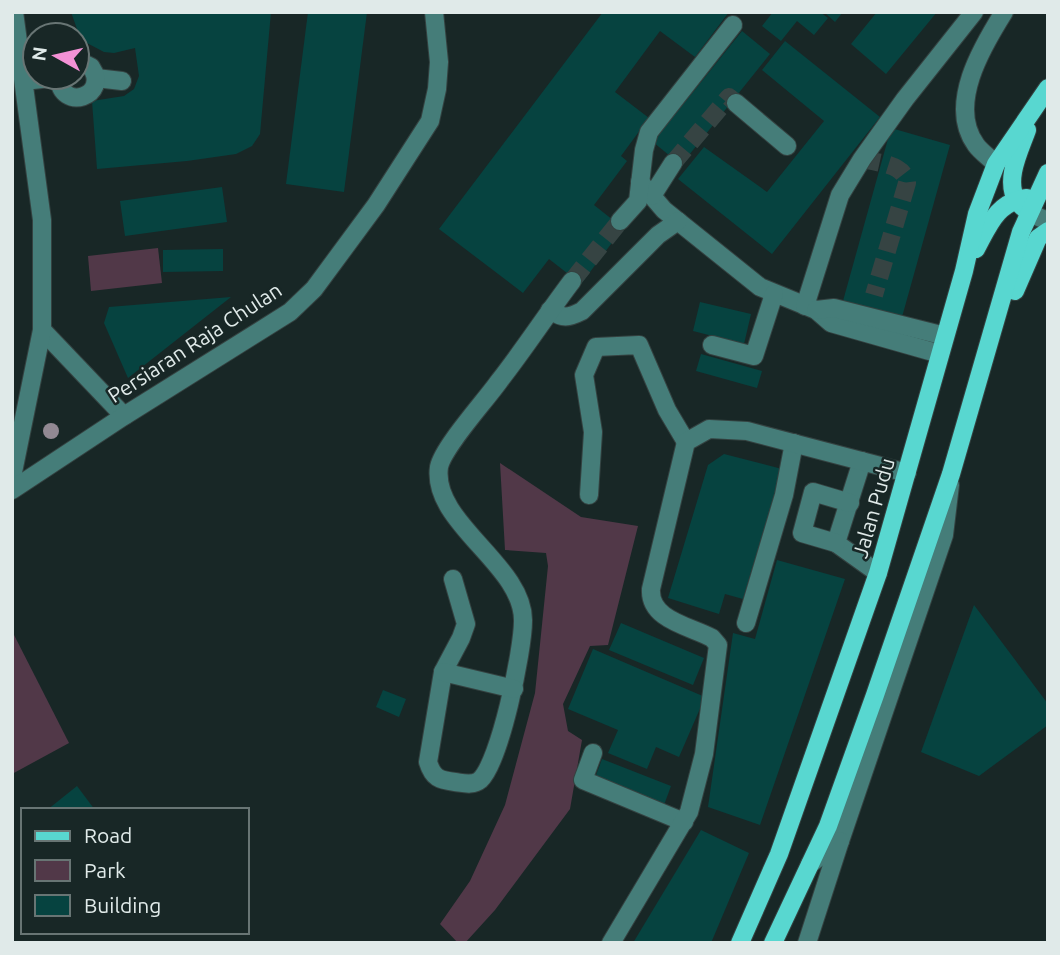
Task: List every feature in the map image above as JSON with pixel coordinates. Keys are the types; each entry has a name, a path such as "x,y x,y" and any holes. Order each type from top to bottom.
{"main road":[{"name":"Jalan Pudu","path":"740,943 779,854 878,573 964,271 977,214 996,164 1043,94"},
{"path":"1032,203 1012,184 1016,161 1043,94"},
{"path":"772,943 828,826 951,474 1032,203 1048,173"},
{"path":"964,271 996,212 1032,203"},
{"path":"986,352 1033,247 1038,238 1048,231"}],"street":[{"path":"14,12 21,60"},
{"name":"Persiaran Raja Chulan","path":"12,489 290,312 314,289 376,205 430,121 439,69 433,12"},
{"path":"811,308 840,195 905,99 974,12"},
{"path":"996,164 976,146 967,126 965,112 977,56 1004,12"},
{"path":"620,221 638,201 649,132 733,25"},
{"path":"64,91 77,98 89,94 96,78 91,67"},
{"path":"96,78 122,81"},
{"path":"12,477 42,330 43,220 25,91"},
{"path":"736,103 787,146"},
{"path":"652,196 673,163"},
{"path":"640,182 678,221 760,287 811,308 831,323 940,354"},
{"path":"1032,203 1048,221"},
{"path":"550,310 561,318 569,318 582,311 658,235 678,221"},
{"path":"453,579 466,624 443,672 428,762 432,774 439,780 470,784 480,780 487,769 514,689 523,620 521,601 513,587 445,499 438,481 440,463 447,447 572,281"},
{"path":"712,345 754,356 774,294"},
{"path":"811,308 835,308 945,336"},
{"path":"42,330 124,416"},
{"path":"589,495 593,432 584,375 596,347 639,345 667,410 686,442"},
{"path":"611,943 684,822 704,754 718,645 712,638 661,614 652,603 651,594 686,442 702,431 718,428 747,431 907,473"},
{"path":"746,623 784,495 794,443"},
{"path":"836,543 862,461"},
{"path":"807,943 944,535 951,474"},
{"path":"850,503 813,492 802,533 836,543 878,573"},
{"path":"443,672 514,689"},
{"path":"593,753 583,780 684,822"},
{"path":"810,864 840,841"}],"green space":[{"path":"158,248 162,283 91,291 88,256"},
{"path":"500,463 581,517 638,526 608,645 590,646 563,704 568,731 582,740 570,809 495,910 465,943 458,943 440,924 470,881 505,805 535,693 548,566 546,553 505,550"},
{"path":"12,631 69,743 12,774"}],"building":[{"path":"71,12 271,12 260,134 252,146 236,154 97,169 92,101 124,96 134,89 139,76 135,48 114,53 104,52 91,45 91,21 74,21"},
{"path":"308,12 367,12 344,192 286,184"},
{"path":"603,12 729,12 695,57 660,31 615,92 649,118 621,156 627,161 594,205 623,228 581,284 549,259 523,293 439,229"},
{"path":"773,12 820,12 828,18 814,35 797,21 781,41 762,26"},
{"path":"824,12 843,12 835,22"},
{"path":"877,12 937,12 886,74 851,44"},
{"path":"742,31 770,54 681,165 653,142"},
{"path":"785,41 880,117 772,254 678,179 704,147 767,192 824,121 762,70"},
{"path":"891,128 950,145 902,317 843,301"},
{"path":"222,187 227,222 125,236 120,201"},
{"path":"223,249 223,271 163,272 163,250"},
{"path":"231,297 128,378 104,323 109,307"},
{"path":"700,302 751,314 744,344 693,331"},
{"path":"701,354 762,371 757,388 696,371"},
{"path":"724,454 782,469 743,599 725,594 719,614 668,598 708,465"},
{"path":"777,560 845,579 760,825 708,807 733,633 755,639"},
{"path":"974,605 1048,704 1048,725 979,776 921,752"},
{"path":"621,623 704,658 693,685 609,650"},
{"path":"593,649 705,697 679,757 656,747 647,769 608,753 618,730 568,709"},
{"path":"383,690 406,699 399,717 376,707"},
{"path":"602,759 671,786 664,805 595,778"},
{"path":"77,786 94,808 50,808"},
{"path":"701,830 749,853 711,943 633,943"}],"tunnel":[{"path":"673,163 729,97 736,103"},
{"path":"862,159 896,168 907,183 874,295"},
{"path":"572,281 620,221"}]}
